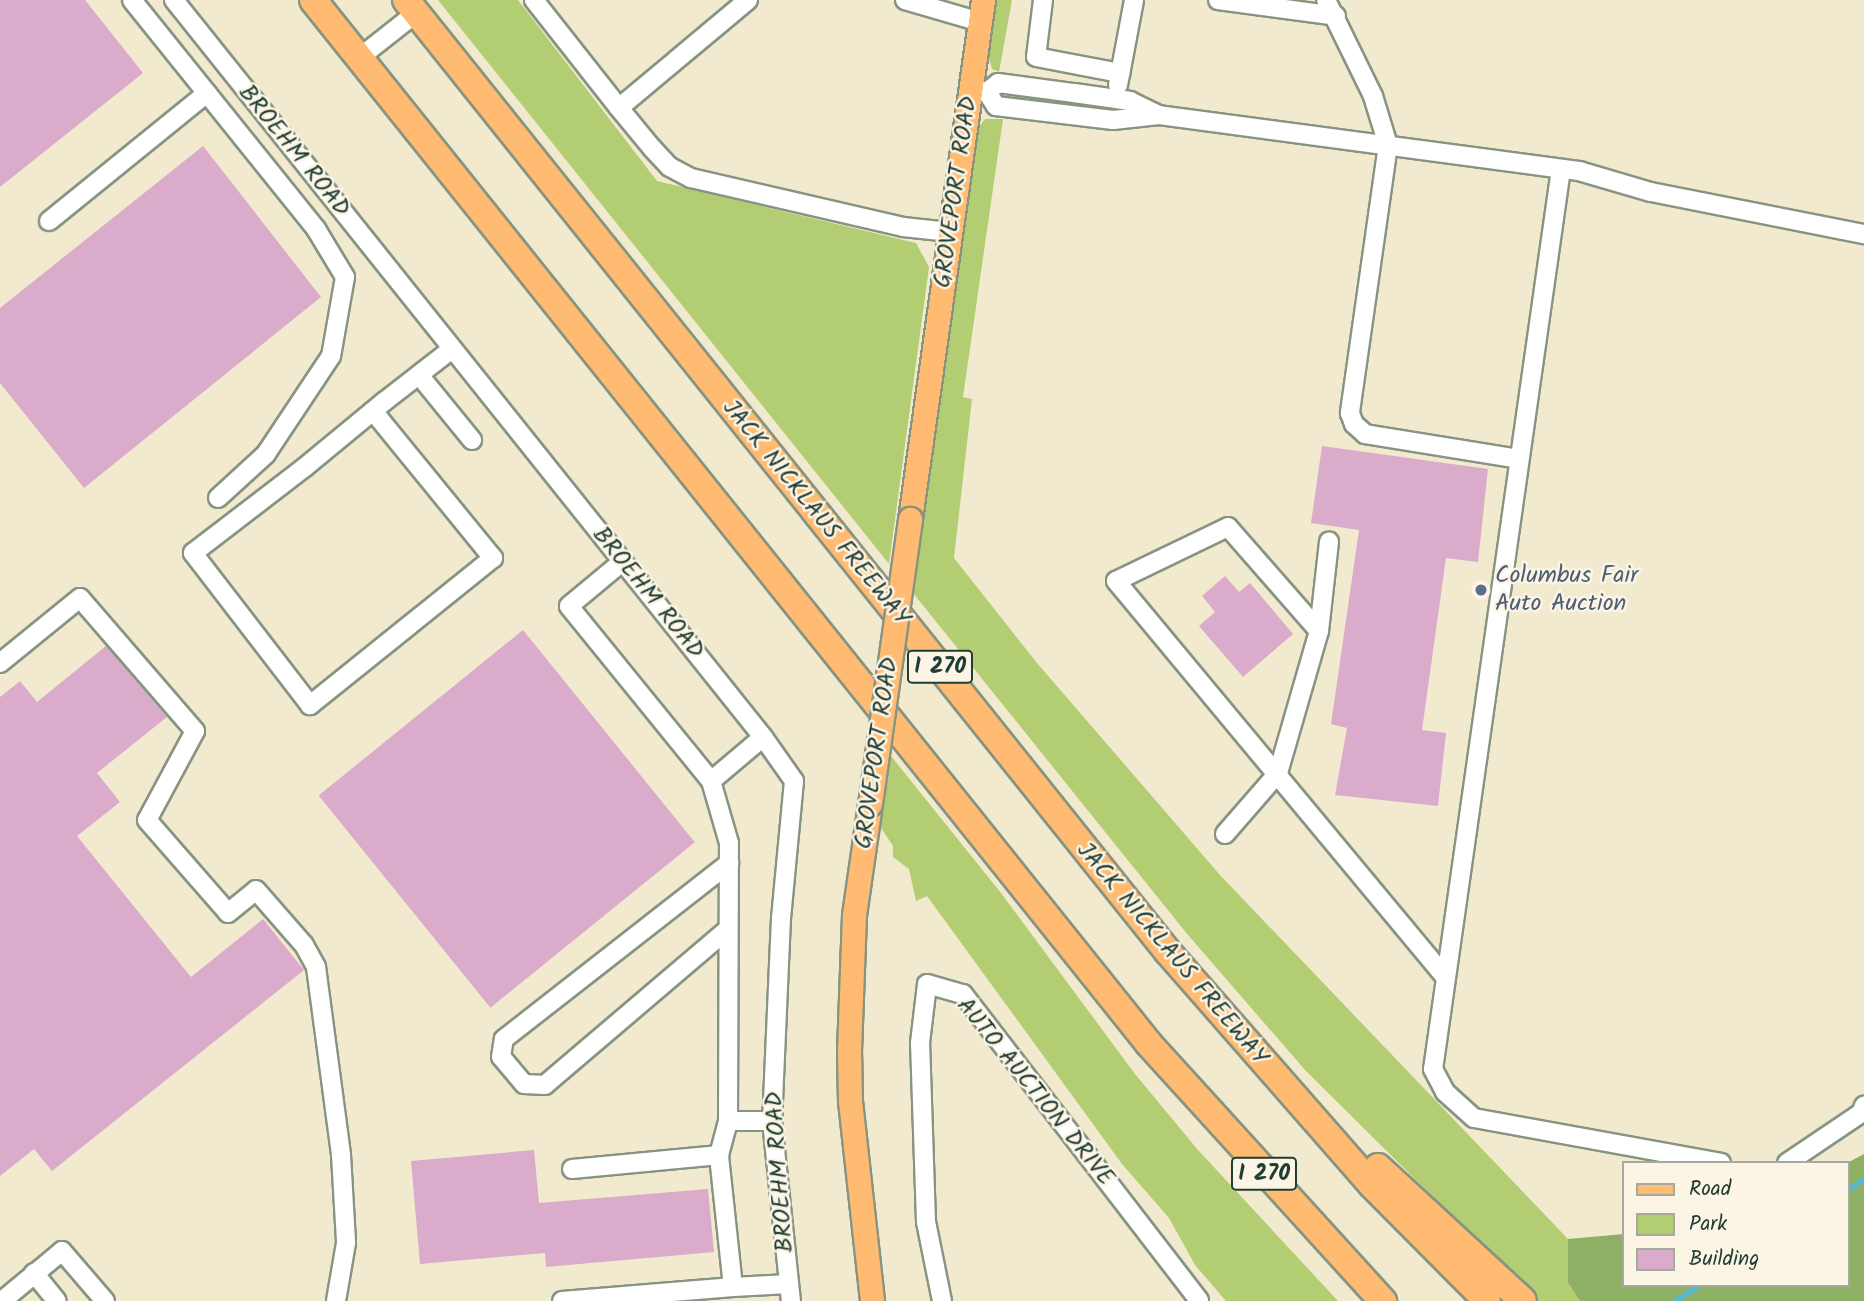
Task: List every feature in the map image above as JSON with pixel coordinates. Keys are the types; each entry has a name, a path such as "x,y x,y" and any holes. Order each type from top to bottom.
{"highway":[{"name":"I 270","path":"313,0 1149,1044 1383,1301"},
{"name":"JACK NICKLAUS FREEWAY","path":"411,6 1246,1046 1372,1185 1487,1301"},
{"path":"1246,1046 1523,1301"}],"main road":[{"name":"GROVEPORT ROAD","path":"872,1301 851,1113 849,1049 854,915 950,232 979,90 981,11"}],"street":[{"path":"132,0 316,229 345,277 331,356 266,454 218,498"},
{"name":"BROEHM ROAD","path":"173,0 788,770 794,793 781,918 772,1121 790,1292"},
{"path":"534,0 619,108 670,167 684,175 903,227 950,232"},
{"path":"619,108 748,0"},
{"path":"905,0 981,11"},
{"path":"1043,0 1036,58 1120,73"},
{"path":"1116,99 1134,0"},
{"path":"1218,0 1336,16"},
{"path":"1326,0 1373,96 1388,145 1350,413 1354,424 1365,434 1519,459"},
{"path":"359,58 411,6"},
{"path":"1159,115 1113,120 996,106 979,90 998,83 1074,93 1116,99 1159,115 1561,169 1651,192 1864,234"},
{"path":"49,222 207,93"},
{"path":"1072,115 1074,93"},
{"path":"1561,169 1433,1069 1445,1092 1474,1118 1710,1161"},
{"path":"373,411 493,558 310,705 193,553 373,411 452,349"},
{"path":"419,375 472,440"},
{"path":"1319,631 1228,527 1116,581 1446,978"},
{"path":"1225,834 1278,773 1319,631 1329,542"},
{"path":"622,562 569,606 711,781 729,843 728,1121 719,1155 733,1287"},
{"path":"0,663 80,598 195,731 147,820 228,913 256,890 303,944 316,967 341,1154 346,1243 336,1301"},
{"path":"711,781 763,737"},
{"path":"728,929 545,1084 524,1084 501,1057 504,1039 729,863"},
{"name":"AUTO AUCTION DRIVE","path":"942,1301 926,1223 920,1042 927,984 963,994 1199,1301"},
{"path":"1790,1161 1861,1113 1864,1106"},
{"path":"728,1121 772,1121"},
{"path":"572,1169 719,1155"},
{"path":"4,1298 62,1251 105,1301"},
{"path":"34,1273 57,1301"},
{"path":"562,1301 733,1287 790,1292"}],"green space":[{"path":"438,0 518,0 657,181 916,243 929,267 889,564"},
{"path":"997,0 1012,0 999,72 992,69 988,55"},
{"path":"985,119 1003,119 963,397 972,399 954,558 1037,663 1220,875 1568,1239 1568,1283 1580,1301 1538,1301 1305,1070 1188,935 913,593 977,129"},
{"path":"891,756 1001,893 1135,1074 1198,1150 1338,1301 1226,1301 1195,1265 1169,1218 1122,1164 927,896 916,901 909,869 893,857 893,846 881,828"},
{"path":"1864,1154 1864,1301 1580,1301 1568,1283 1568,1239 1622,1234 1622,1287 1850,1287 1850,1161"}],"building":[{"path":"0,0 85,0 143,73 0,187"},
{"path":"203,146 321,297 84,488 0,383 0,308"},
{"path":"1322,446 1488,469 1478,562 1446,558 1422,730 1446,733 1438,806 1335,795 1347,728 1331,724 1359,530 1311,523"},
{"path":"1225,576 1239,592 1250,583 1293,634 1243,677 1199,626 1215,612 1202,596"},
{"path":"523,630 695,842 490,1008 319,796"},
{"path":"106,646 167,717 97,773 120,802 77,836 191,977 263,919 304,970 52,1171 34,1149 0,1176 0,697 20,681 37,702"},
{"path":"534,1150 539,1203 708,1189 714,1252 546,1267 545,1253 420,1264 411,1161"}],"waterway":[{"path":"1850,1188 1864,1179"},
{"path":"1674,1301 1697,1287"}],"place":[{"name":"Columbus Fair Auto Auction","path":"1481,590"}]}
